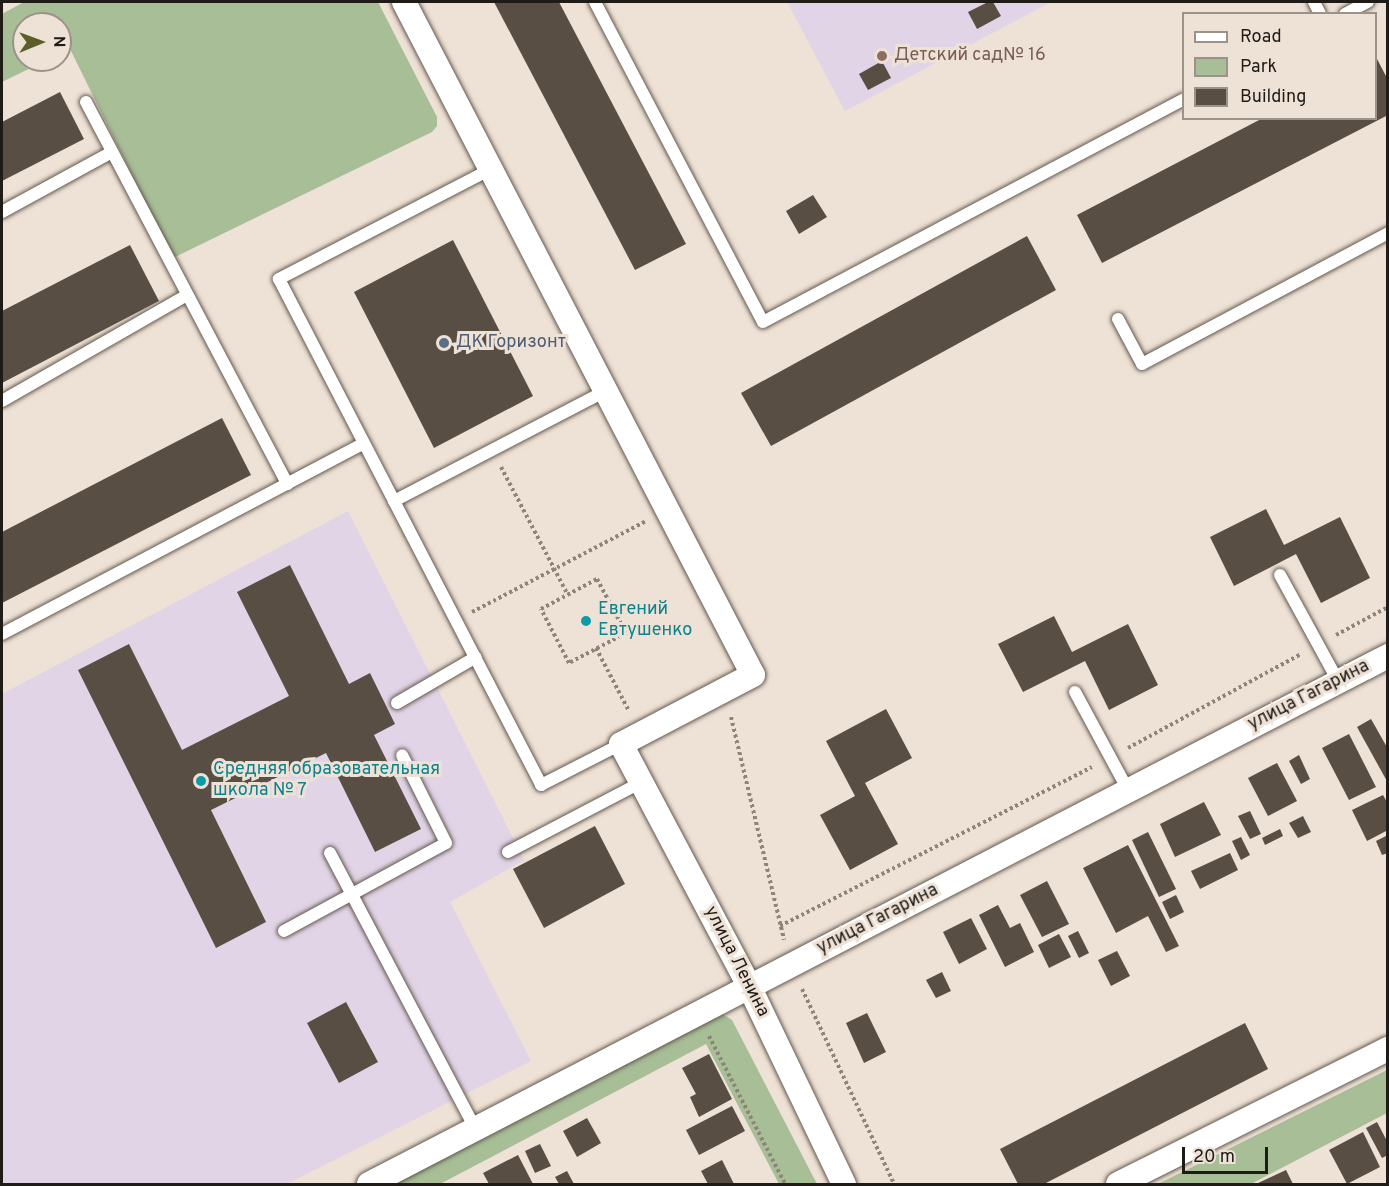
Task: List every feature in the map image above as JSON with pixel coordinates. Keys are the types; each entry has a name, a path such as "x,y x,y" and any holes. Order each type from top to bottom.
{"street":[{"path":"405,2 753,675 631,738"},
{"name":"улица Гагарина","path":"369,1185 1388,656"},
{"name":"улица Ленина","path":"631,738 642,783 749,986 843,1185"},
{"path":"1118,1185 1388,1049"}],"lane":[{"path":"595,2 762,322 1182,100"},
{"path":"1349,12 1368,2"},
{"path":"86,102 287,484"},
{"path":"2,212 112,152"},
{"path":"491,169 279,279 541,785 631,738"},
{"path":"1118,319 1142,364 1388,233"},
{"path":"2,401 187,295"},
{"path":"394,501 605,391"},
{"path":"2,634 364,443"},
{"path":"1280,575 1338,681"},
{"path":"398,703 476,657"},
{"path":"1075,692 1128,790"},
{"path":"284,931 446,843 402,755"},
{"path":"508,852 642,783"},
{"path":"330,853 475,1128"}],"path":[{"path":"492,450 568,595"},
{"path":"456,620 668,510"},
{"path":"597,579 626,633 569,663 541,609 568,595 597,579"},
{"path":"780,926 1110,758 1388,607"},
{"path":"596,648 631,738"},
{"path":"698,1013 785,1185"}],"shaded area":[{"name":"Детский сад№ 16","path":"787,2 1051,2 845,111"},
{"path":"348,511 524,860 450,902 531,1061 287,1184 2,1184 2,694"}],"green space":[{"path":"24,2 378,2 437,117 437,126 432,132 173,258 72,53 72,12 12,12 12,72 22,72 2,82 2,14"},
{"path":"718,1011 732,1020 817,1184 779,1184 706,1044 440,1184 367,1184"},
{"path":"1387,1070 1387,1113 1251,1184 1158,1184"}],"building":[{"path":"494,2 559,2 686,244 635,270"},
{"path":"988,2 993,2 1001,16 977,29 968,12"},
{"path":"1377,59 1388,80 1388,115 1102,263 1077,215 1259,120 1377,120"},
{"path":"882,61 891,78 868,90 859,74"},
{"path":"60,92 84,139 2,181 2,122"},
{"path":"813,195 827,217 799,234 786,211"},
{"path":"1027,236 1056,290 771,446 741,393"},
{"path":"453,240 533,396 434,448 354,292"},
{"path":"130,245 159,301 2,383 2,311"},
{"path":"222,418 251,475 2,603 2,532"},
{"path":"1266,509 1284,545 1340,517 1370,578 1321,603 1296,554 1234,586 1210,537"},
{"name":"Средняя образовательная школа № 7","path":"290,565 349,684 370,673 395,724 374,735 421,829 375,852 326,753 211,810 266,922 216,948 78,670 129,644 182,750 289,696 237,592"},
{"path":"1054,616 1072,652 1128,624 1158,685 1109,710 1085,661 1023,692 998,644"},
{"path":"886,709 912,758 865,783 898,844 850,870 820,815 855,796 826,741"},
{"path":"1371,719 1388,749 1388,783 1357,727"},
{"path":"1349,734 1376,787 1349,800 1322,748"},
{"path":"1299,755 1310,779 1301,784 1289,761"},
{"path":"1277,763 1297,801 1268,816 1248,778"},
{"path":"1383,795 1388,804 1388,830 1367,841 1352,810"},
{"path":"1204,802 1221,835 1175,857 1160,824"},
{"path":"1250,811 1261,834 1250,839 1238,816"},
{"path":"1303,816 1311,832 1298,838 1289,823"},
{"path":"595,826 625,884 544,928 513,869"},
{"path":"1280,829 1283,836 1265,845 1262,838"},
{"path":"1148,832 1176,889 1159,897 1132,840"},
{"path":"1388,835 1388,853 1382,855 1376,841"},
{"path":"1241,837 1250,855 1241,860 1232,841"},
{"path":"1128,845 1179,946 1166,952 1148,916 1116,933 1083,868"},
{"path":"1230,853 1238,870 1200,889 1191,871"},
{"path":"1047,881 1069,924 1042,937 1020,895"},
{"path":"1176,895 1184,912 1170,919 1162,902"},
{"path":"998,905 1010,928 1020,923 1034,952 1005,967 979,915"},
{"path":"971,918 987,949 959,964 943,932"},
{"path":"1078,931 1089,953 1079,958 1068,936"},
{"path":"1059,934 1071,957 1049,968 1038,945"},
{"path":"1117,951 1130,976 1111,986 1098,960"},
{"path":"942,972 951,991 936,998 926,980"},
{"path":"346,1002 378,1062 339,1083 307,1023"},
{"path":"867,1013 886,1052 864,1063 846,1023"},
{"path":"1245,1023 1268,1069 1044,1184 1018,1184 1000,1149"},
{"path":"709,1054 732,1099 699,1117 690,1097 696,1094 682,1068"},
{"path":"732,1106 745,1131 699,1155 686,1130"},
{"path":"587,1118 601,1143 577,1157 563,1131"},
{"path":"1377,1122 1388,1143 1388,1155 1382,1158 1366,1128"},
{"path":"1363,1132 1380,1167 1347,1184 1329,1150"},
{"path":"540,1144 551,1166 535,1173 525,1151"},
{"path":"518,1155 533,1184 489,1184 483,1173"},
{"path":"722,1160 734,1184 708,1184 701,1171"},
{"path":"1286,1170 1293,1184 1256,1184"},
{"path":"567,1171 574,1184 559,1184 555,1177"}],"place":[{"name":"Детский сад№ 16","path":"882,56"},
{"name":"ДК Горизонт","path":"444,343"},
{"name":"Евгений Евтушенко","path":"586,621"},
{"name":"Средняя образовательная школа № 7","path":"201,781"}]}
